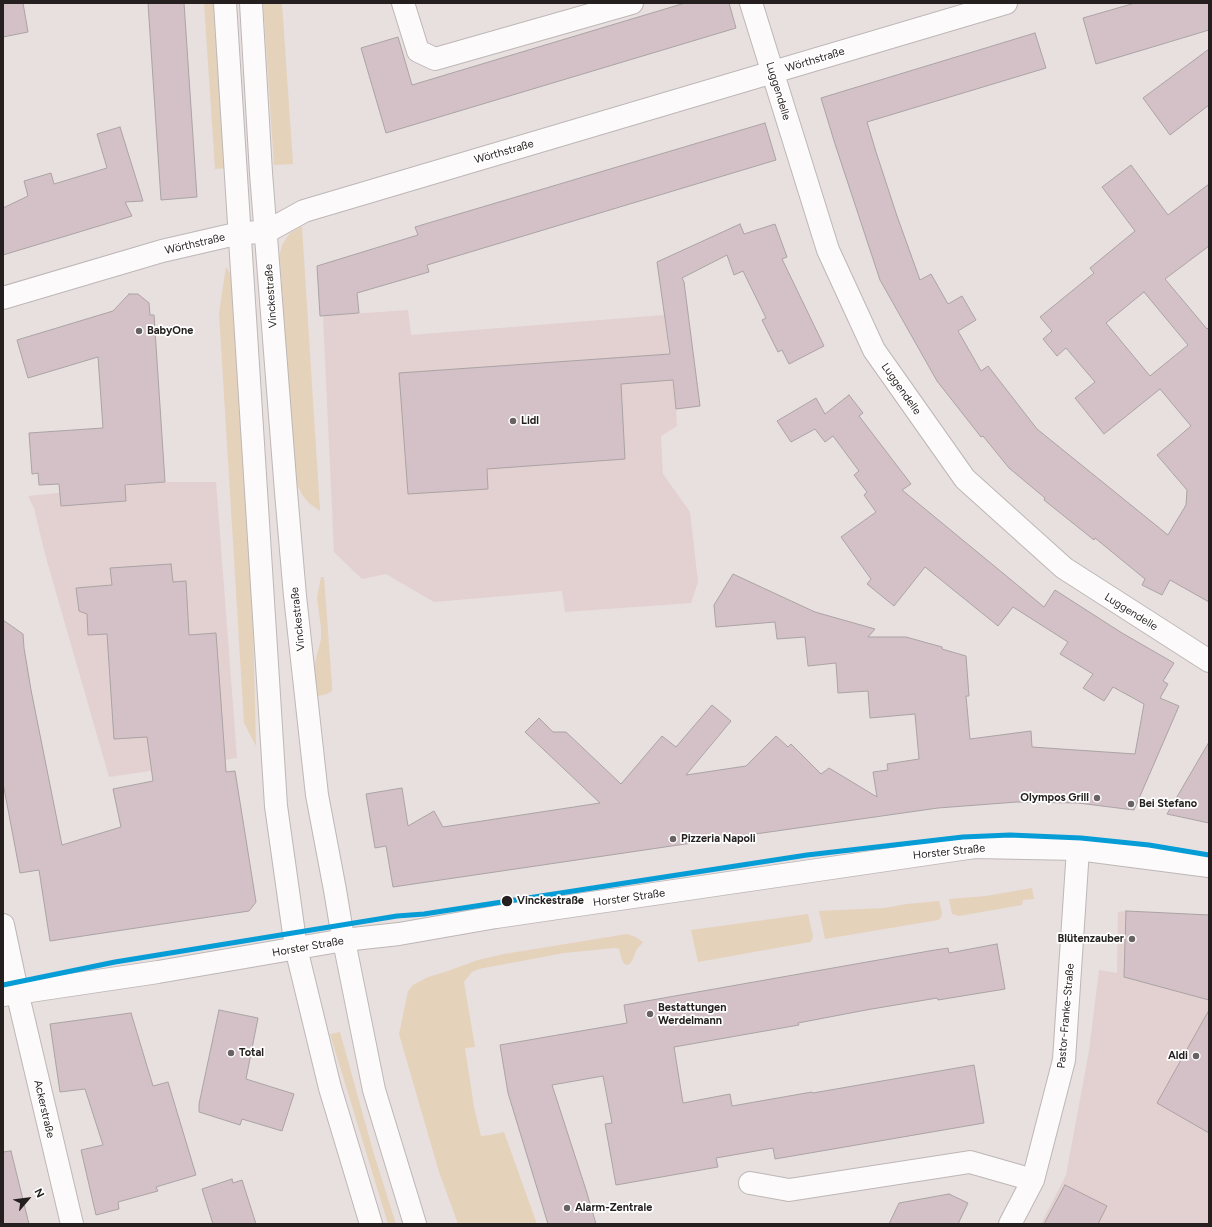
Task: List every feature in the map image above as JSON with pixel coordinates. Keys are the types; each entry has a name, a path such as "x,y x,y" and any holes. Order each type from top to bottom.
{"street":[{"path":"225,3 276,806 296,948 330,1088 371,1224"},
{"name":"Vinckestraße","path":"251,3 261,173 286,492 317,795 374,1090 415,1224"},
{"path":"403,3 418,51 435,59 632,3"},
{"name":"Luggendelle","path":"752,3 828,250 874,350 965,479 1064,568 1209,661"},
{"name":"Wörthstraße","path":"3,298 162,251 240,233 266,232 304,211 1006,3"},
{"name":"Horster Straße","path":"10,994 158,972 344,940 399,934 496,917 975,847 1078,849 1209,866"},
{"name":"Pastor-Franke-Straße","path":"1010,1224 1033,1180 1064,1060 1078,849"},
{"name":"Ackerstraße","path":"3,925 10,994 72,1224"},
{"path":"750,1183 789,1190 970,1162 1033,1180"}],"shaded area":[{"path":"204,3 217,3 229,168 215,169"},
{"path":"263,3 282,3 293,164 274,165"},
{"path":"302,226 320,511 309,503 303,496 295,481 280,261 282,245 290,233"},
{"path":"226,267 231,274 252,584 256,746 244,723 219,313"},
{"path":"408,310 411,335 664,315 677,426 661,436 663,474 690,512 698,582 691,603 565,612 562,591 434,602 386,574 362,579 334,552 323,316"},
{"path":"165,482 216,482 237,758 109,777 45,554 34,508 28,496"},
{"path":"321,577 324,577 332,691 318,696 314,667 321,639 317,597"},
{"path":"1032,888 1034,899 1023,900 1022,905 959,916 952,914 949,899 986,896"},
{"path":"939,901 942,913 938,920 825,939 819,911 884,908"},
{"path":"1126,911 1209,915 1209,1224 1041,1224 1066,1175 1089,1051 1099,970 1117,973 1118,912"},
{"path":"808,914 813,936 810,942 698,962 691,930"},
{"path":"627,934 636,937 643,942 637,949 632,961 628,965 624,964 619,949 615,948 564,953 479,969 472,972 464,982 475,1047 465,1048 474,1107 481,1136 504,1132 537,1224 458,1224 439,1172 399,1034 408,991 413,985 428,977 478,960 504,954"},
{"path":"340,1032 373,1151 396,1224 388,1224 330,1034"}],"building":[{"path":"3,3 23,3 28,32 3,37"},
{"path":"148,3 184,3 197,197 161,200"},
{"path":"685,3 729,3 736,28 386,133 361,48 398,37 412,85"},
{"path":"1135,3 1209,3 1209,30 1096,64 1083,18"},
{"path":"1035,33 1046,68 867,122 897,216 920,280 931,274 948,304 962,296 976,320 958,331 981,371 988,366 1037,429 1168,535 1186,505 1187,490 1157,455 1191,426 1160,389 1104,434 1075,398 1095,382 1066,348 1057,356 1043,339 1052,331 1040,317 1094,273 1090,268 1135,231 1102,187 1131,165 1168,215 1209,184 1209,246 1165,279 1207,329 1209,327 1209,602 1170,580 1162,595 1142,585 1145,579 1095,538 1094,540 1044,500 1045,498 1009,468 983,436 981,437 937,381 880,280 821,98","holes":["1144,292 1188,345 1150,376 1106,323"]},
{"path":"1209,49 1209,105 1170,135 1143,98"},
{"path":"765,123 776,160 427,265 429,272 357,293 359,313 320,316 317,266 418,235 415,227"},
{"path":"120,127 143,201 125,202 132,216 3,255 3,208 28,196 24,181 51,173 54,184 107,168 97,134"},
{"name":"Lidl","path":"740,224 744,234 775,224 787,257 782,259 824,346 789,364 782,350 778,352 762,320 766,318 743,271 734,275 727,255 682,278 684,282 700,406 676,409 673,380 621,384 625,459 487,469 488,489 408,494 399,373 670,354 657,262"},
{"path":"129,294 138,294 149,303 150,315 154,315 165,482 125,485 126,501 61,506 59,484 39,485 38,473 32,474 29,433 103,428 98,357 28,378 17,340 113,311"},
{"path":"849,395 863,413 859,416 911,484 902,490 1044,607 1055,590 1122,633 1174,663 1163,681 1168,684 1160,698 1179,706 1134,810 1078,803 1017,802 938,808 393,887 386,846 375,848 366,794 402,788 408,826 434,811 443,827 600,803 525,732 539,718 553,732 566,732 621,784 662,736 676,747 712,705 731,721 686,775 746,766 776,736 788,747 791,744 821,774 829,768 877,797 873,772 888,770 887,764 919,759 915,714 870,718 868,691 838,693 836,663 808,666 805,637 777,639 775,622 716,627 714,605 733,574 815,612 875,629 868,637 906,637 942,647 942,649 966,656 969,696 966,696 970,739 1031,731 1032,747 1135,754 1144,704 1113,687 1104,701 1083,688 1093,674 1060,654 1068,642 1013,607 998,626 925,567 894,606 867,584 871,579 841,537 876,512 864,495 867,492 854,475 859,471 833,436 825,442 815,429 791,442 777,421 816,398 825,414"},
{"path":"171,564 173,582 186,581 189,635 216,633 226,772 235,771 256,902 249,911 50,941 39,870 20,873 3,783 3,620 23,634 31,690 62,845 121,827 113,789 153,781 147,737 114,739 107,634 88,635 87,614 79,611 76,588 112,585 110,568"},
{"path":"1209,742 1209,823 1167,814"},
{"path":"1126,911 1209,915 1209,1000 1124,977"},
{"path":"997,944 1005,989 938,1000 937,998 866,1010 798,1023 799,1025 674,1047 683,1103 730,1094 732,1106 974,1065 984,1123 775,1159 773,1148 716,1158 718,1167 616,1185 605,1124 612,1123 603,1076 552,1085 596,1224 548,1224 508,1093 500,1045 627,1023 624,1005 929,951 948,948 949,953"},
{"path":"219,1010 258,1018 246,1079 294,1094 282,1131 242,1119 240,1125 199,1112 199,1104"},
{"name":"Aldi","path":"1209,1010 1209,1133 1157,1103"},
{"path":"131,1013 153,1086 168,1082 196,1175 156,1187 158,1191 118,1202 119,1209 96,1215 81,1150 103,1145 85,1089 60,1092 50,1024"},
{"path":"11,1151 29,1224 3,1224 3,1152"},
{"path":"232,1179 233,1183 242,1180 256,1224 213,1224 202,1189"},
{"path":"1065,1185 1107,1206 1098,1224 1044,1224"},
{"path":"949,1194 968,1203 958,1224 889,1224 899,1203"}],"transit line":[{"path":"3,985 115,962 397,916 424,914 807,855 963,837 1010,835 1081,838 1149,845 1209,855"}],"place":[{"name":"BabyOne","path":"139,331"},
{"name":"Lidl","path":"513,421"},
{"name":"Olympos Grill","path":"1097,798"},
{"name":"Bei Stefano","path":"1131,804"},
{"name":"Pizzeria Napoli","path":"673,839"},
{"name":"Vinckestraße","path":"507,901"},
{"name":"Blütenzauber","path":"1132,939"},
{"name":"Bestattungen Werdelmann","path":"650,1014"},
{"name":"Total","path":"231,1053"},
{"name":"Aldi","path":"1196,1056"},
{"name":"Alarm-Zentrale","path":"567,1208"}]}
